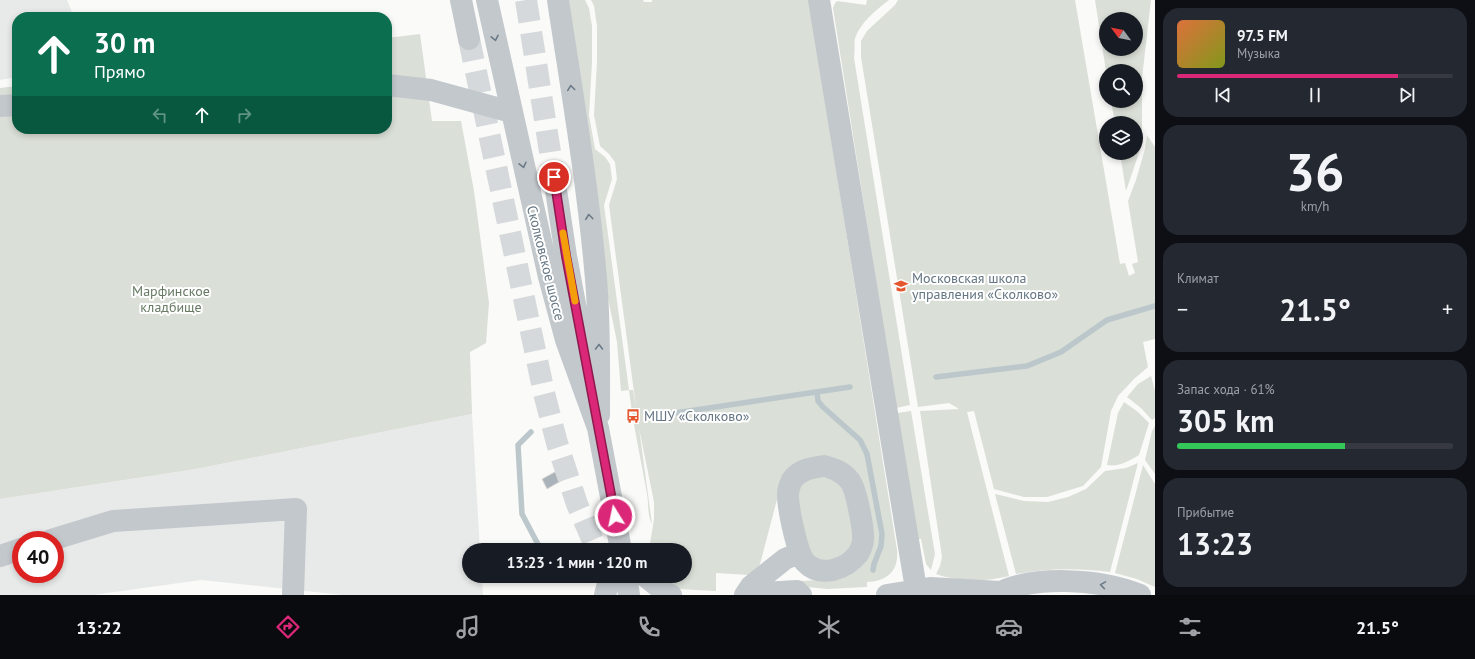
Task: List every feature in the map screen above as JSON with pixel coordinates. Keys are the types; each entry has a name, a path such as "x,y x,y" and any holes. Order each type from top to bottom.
{"street":[{"path":"461,0 469,39"},
{"name":"Сколковское шоссе","path":"487,0 547,270 566,340 598,428 620,543"},
{"name":"Сколковское шоссе","path":"558,0 583,171 596,279 599,334 598,428"},
{"path":"819,0 916,593"},
{"path":"392,85 431,90 511,112"},
{"path":"0,106 12,105"},
{"path":"554,177 566,256 598,428"},
{"path":"824,466 835,469 844,474 851,482 855,491 863,541 859,553 852,562 842,568 825,572 813,569 805,562 799,553 788,498 792,481 799,473 808,468 824,466"},
{"path":"64,536 113,521 296,509 293,595"},
{"path":"614,543 617,526"},
{"path":"0,556 12,552"},
{"path":"745,595 750,586 785,559 799,553"},
{"path":"887,595 916,593 930,588 998,593 1027,585 1054,581 1107,585 1140,595"},
{"path":"605,595 608,583"},
{"path":"627,583 629,595"},
{"path":"654,583 671,595"},
{"path":"762,595 763,593 797,590 801,595"}],"shaded area":[{"path":"0,0 67,0 72,12 12,12 12,78 0,80"},
{"path":"472,414 480,543 462,543 462,583 482,583 483,595 343,595 201,580 93,595 0,595 0,499 196,469"}],"green space":[{"path":"569,0 585,0 589,8 592,26 592,62 589,115 595,149 605,157 610,164 612,179 604,205 629,390 621,391 617,342 604,279"},
{"path":"591,0 643,0 644,2 652,2 652,0 809,0 897,550 894,569 890,574 880,580 867,582 867,587 827,589 770,583 817,580 853,573 862,566 868,556 837,462 779,492 758,568 749,575 716,573 716,591 678,589 669,583 692,583 692,543 650,543 654,519 654,502 639,428 652,524 650,521 647,494 629,390 633,390 636,407 609,205 617,179 615,162 600,146 594,115 597,62 597,26 594,6"},
{"path":"867,0 889,0 869,17 861,27 855,38 854,58 910,405 896,408 833,8 837,1 866,5"},
{"path":"898,0 1075,0 1099,141 1099,160 1102,160 1120,264 1125,263 1129,276 1135,273 1132,264 1138,262 1128,201 1143,160 1147,135 1155,147 1155,339 1143,342 1148,367 1118,396 1111,411 1101,467 1083,486 1047,497 1024,497 994,489 974,411 967,412 1009,576 1000,578 963,580 936,574 942,557 920,411 959,409 949,403 918,407 861,57 861,41 867,31 895,5"},
{"path":"1095,0 1151,0 1143,69 1143,64 1105,64 1104,56 1143,56 1143,12 1099,12 1099,26"},
{"name":"Марфинское кладбище","path":"420,34 432,121 461,121 474,191 489,303 486,343 470,352 472,414 196,469 0,499 0,88 12,87 12,134 392,134 392,37"},
{"path":"1112,108 1142,108 1142,116 1114,116"},
{"path":"1121,160 1137,160 1126,191"},
{"path":"1151,376 1155,391 1155,418 1152,420 1141,408 1127,397 1138,384"},
{"path":"1124,402 1138,412 1149,423 1139,455 1120,464 1107,465 1118,413"},
{"path":"911,411 935,554 931,570 926,564 921,539 917,539 897,413"},
{"path":"1155,426 1155,474 1145,460 1152,431"},
{"path":"1138,463 1110,572 1063,569 1016,574 995,494 1024,501 1048,502 1068,497 1086,489 1105,471 1126,468"},
{"path":"1143,465 1155,484 1155,587 1137,579 1115,573"},
{"path":"811,475 840,480 855,532 853,549 825,564 811,557 796,502 798,485"}],"building":[{"path":"562,468 568,477 547,489 542,479"}],"waterway":[{"path":"936,377 1027,366 1061,352 1107,320 1155,306"},
{"path":"655,416 850,387"},
{"path":"817,392 818,401 860,440 867,454 882,534 881,546 873,570"},
{"path":"531,432 518,445 522,514 537,543"}],"tunnel":[{"path":"526,0 554,177"},
{"path":"469,39 544,393 557,443 577,504 594,543"}],"slow traffic":[{"path":"563,233 575,301"}],"place":[{"name":"Московская школа управления «Сколково»","path":"901,286"},
{"name":"МШУ «Сколково»","path":"633,416"}],"route":[{"path":"554,177 566,256 615,516"}]}
